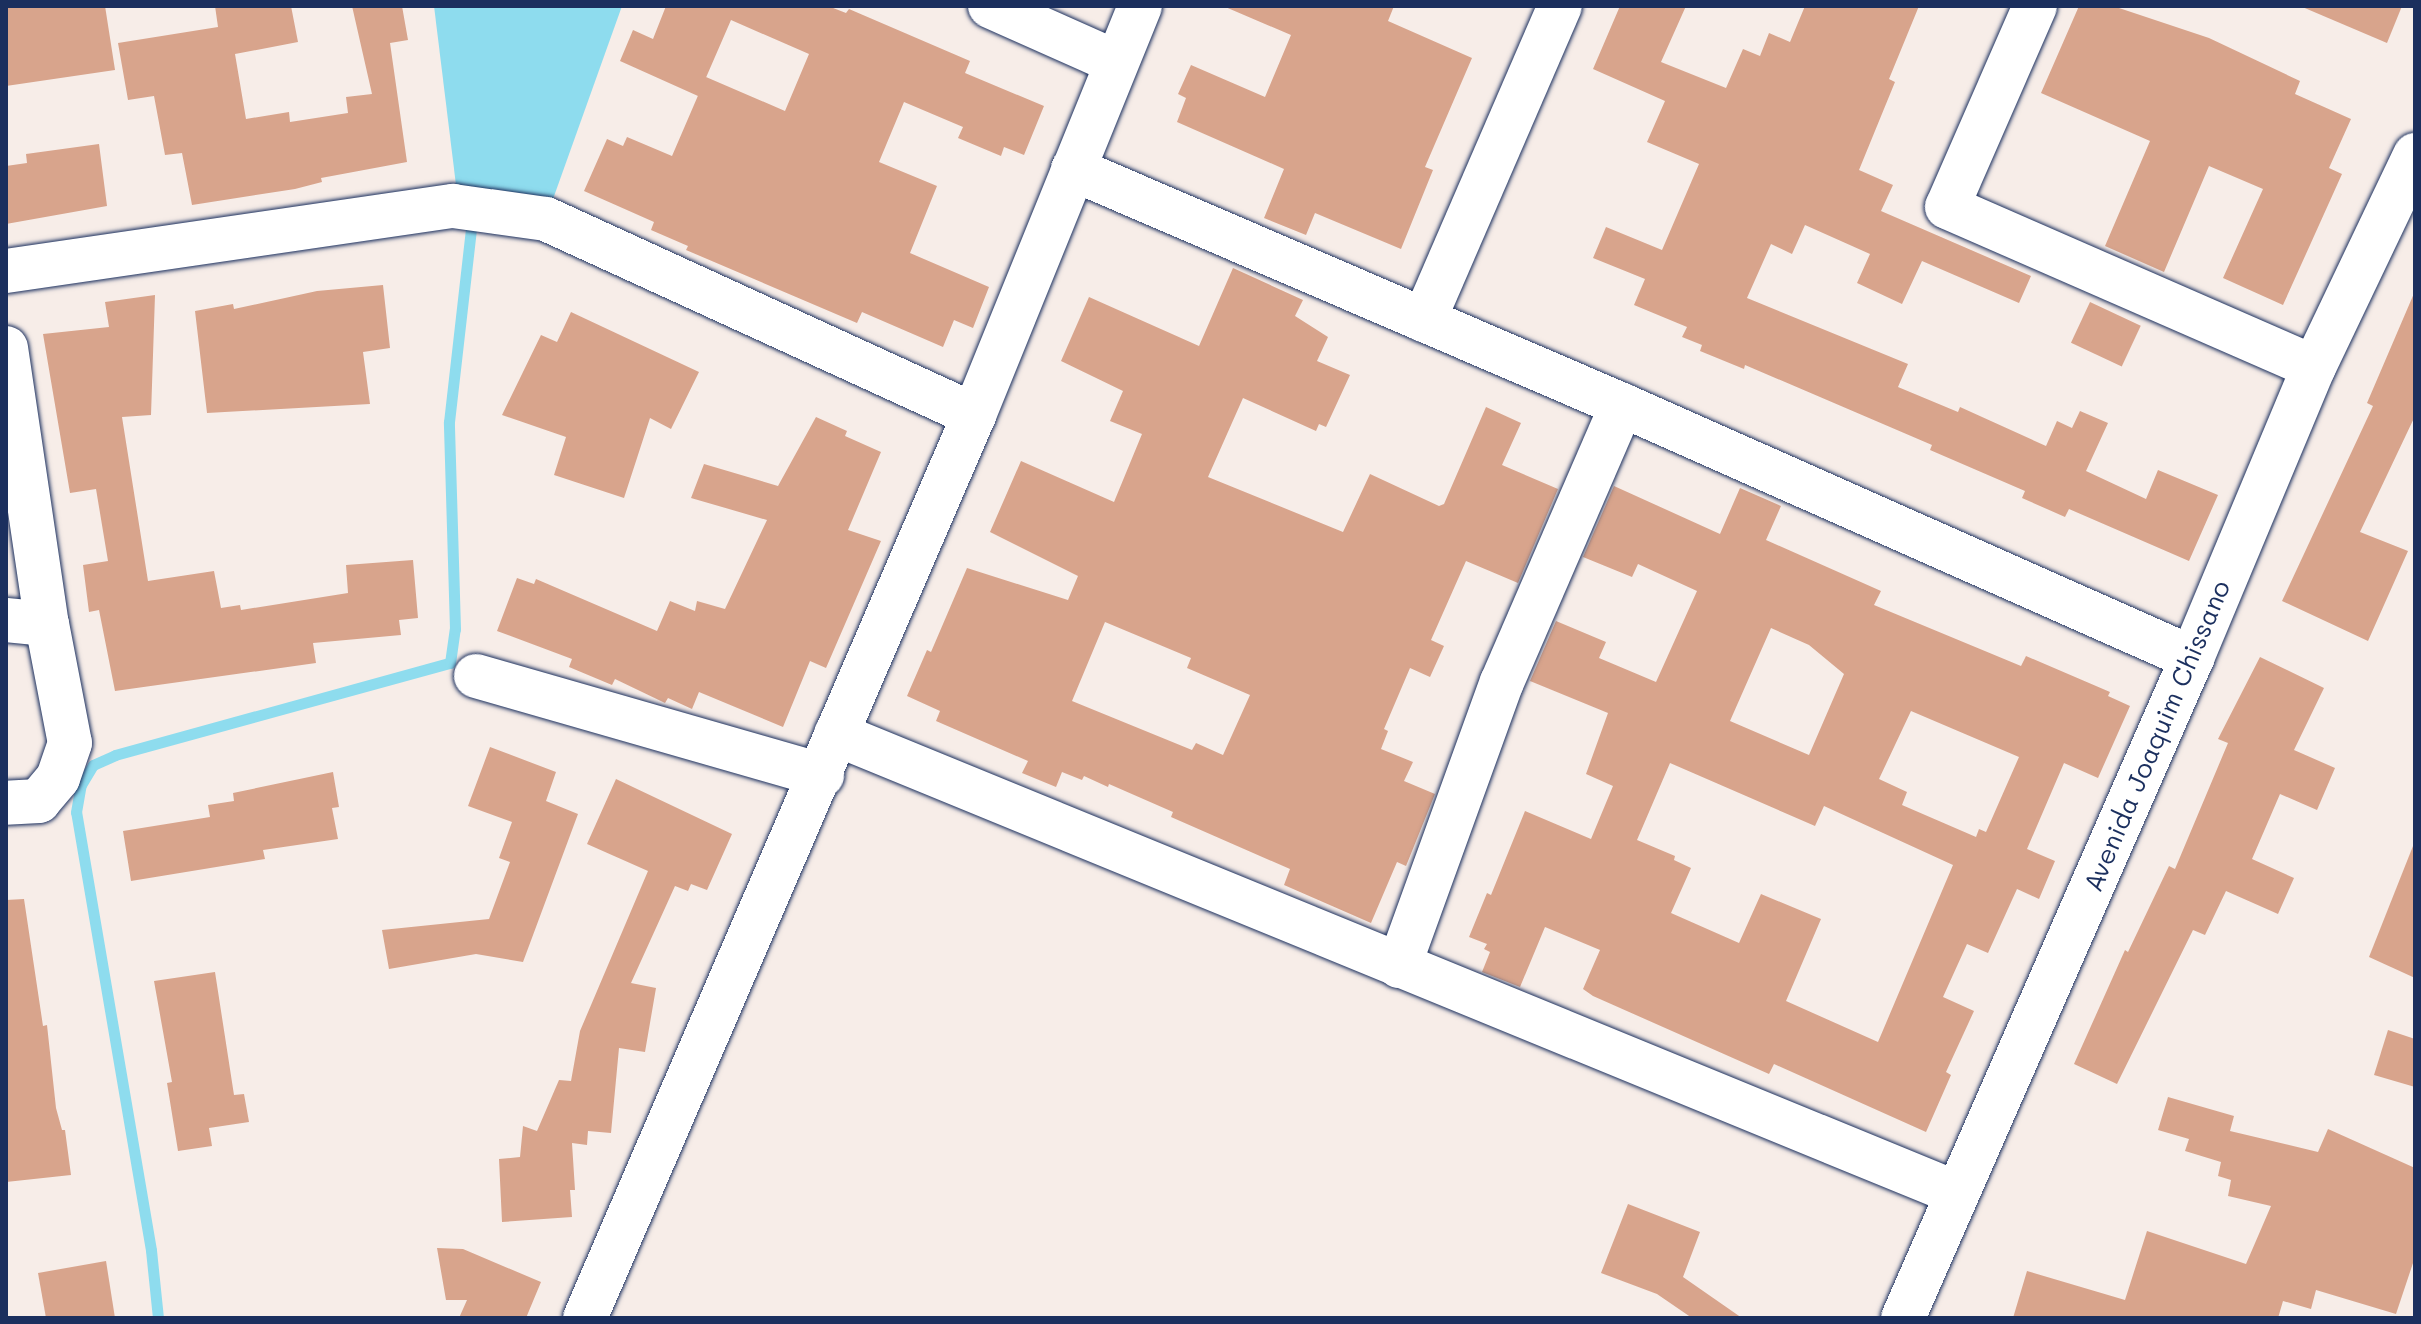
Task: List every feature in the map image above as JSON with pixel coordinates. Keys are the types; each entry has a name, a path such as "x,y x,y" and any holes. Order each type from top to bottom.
{"street":[{"path":"990,6 1116,62"},
{"path":"585,1318 822,775 836,734 974,415 1140,6"},
{"path":"1424,320 1560,6"},
{"path":"2035,6 1947,207 2314,367"},
{"path":"1073,169 1622,405 2192,658"},
{"name":"Avenida Joaquim Chissano","path":"1903,1318 2192,658 2314,367 2410,178"},
{"path":"6,271 453,206 546,219 974,415"},
{"path":"6,348 26,622 70,743 58,778 39,801 6,803"},
{"path":"1399,966 1502,682 1622,405"},
{"path":"476,676 822,775"},
{"path":"836,734 1956,1193"}],"water":[{"path":"434,6 622,6 553,199 456,185"}],"building":[{"path":"6,6 105,6 115,70 6,86"},
{"path":"215,6 291,6 298,42 235,54 246,119 289,112 290,122 348,113 346,97 372,94 352,6 402,6 408,40 390,43 407,162 321,178 322,182 295,189 192,205 182,153 165,155 154,96 128,100 118,43 218,27"},
{"path":"666,6 828,6 846,13 849,9 970,61 965,73 1044,106 1024,155 1004,147 1001,156 958,138 963,127 904,102 879,162 937,186 910,253 989,287 973,328 954,320 943,347 862,312 857,323 686,250 688,246 651,230 654,222 584,191 607,139 623,146 627,137 672,156 698,96 620,61 633,30 653,39","holes":["731,20 809,54 785,111 706,77"]},
{"path":"1223,6 1394,6 1388,21 1472,58 1425,167 1433,170 1401,249 1315,213 1306,235 1264,218 1284,169 1177,122 1186,98 1178,94 1191,65 1265,97 1291,35"},
{"path":"1620,6 1686,6 1661,62 1726,88 1743,49 1760,56 1769,33 1790,42 1805,6 1919,6 1889,79 1895,82 1859,170 1893,185 1881,211 2031,276 2019,303 1922,261 1902,304 1857,283 1870,254 1805,225 1792,254 1771,244 1747,298 1908,364 1898,387 1958,412 1960,407 2046,446 2057,421 2072,428 2080,411 2108,423 2086,471 2146,499 2158,470 2218,495 2189,561 2069,509 2065,517 2022,498 2025,491 1930,450 1932,445 1745,365 1744,369 1700,351 1702,345 1682,337 1687,327 1634,305 1645,279 1593,258 1606,227 1662,250 1699,164 1647,142 1665,101 1593,69"},
{"path":"2079,6 2113,6 2209,38 2300,81 2295,94 2351,119 2329,168 2342,174 2283,305 2223,278 2263,189 2209,166 2164,272 2105,246 2150,141 2041,93"},
{"path":"2300,6 2402,6 2387,43"},
{"path":"99,144 107,206 6,224 6,166 27,163 26,154"},
{"path":"1233,268 1303,300 1295,316 1328,337 1317,361 1350,375 1326,427 1319,424 1316,431 1243,398 1208,477 1343,532 1370,474 1439,506 1444,504 1486,407 1521,423 1502,465 1558,489 1518,583 1466,561 1431,640 1444,646 1430,677 1410,668 1384,729 1388,731 1381,749 1413,762 1404,781 1435,794 1406,866 1397,862 1371,923 1284,885 1290,869 1171,817 1173,812 1109,784 1108,787 1084,776 1082,780 1062,772 1056,787 1022,773 1028,761 936,721 940,711 907,696 927,650 931,652 967,568 1068,600 1078,576 990,532 1021,461 1114,502 1142,434 1110,421 1123,391 1061,361 1089,297 1199,346","holes":["1105,622 1191,658 1187,668 1250,695 1223,755 1196,743 1192,750 1072,701"]},
{"path":"383,285 390,348 363,352 370,404 207,413 195,311 233,304 234,309 317,291"},
{"path":"2415,291 2415,416 2360,532 2408,551 2368,641 2282,601 2373,406 2367,403"},
{"path":"155,295 151,415 122,417 148,581 214,571 221,608 240,605 241,610 348,593 346,565 413,560 418,618 399,620 401,635 313,643 316,663 115,691 99,610 89,612 83,565 108,561 96,489 70,493 43,334 109,327 105,302"},
{"path":"2090,302 2141,326 2122,366 2071,343"},
{"path":"571,312 699,372 671,429 650,418 624,498 554,475 566,437 502,415 541,335 557,342"},
{"path":"816,417 847,431 845,436 881,452 848,530 881,541 826,668 810,661 783,727 699,692 692,709 668,698 665,703 615,679 612,685 569,667 572,659 497,631 517,578 534,584 536,579 657,631 670,601 695,611 697,601 725,609 767,520 691,498 704,464 778,486"},
{"path":"1614,486 1720,534 1740,488 1781,506 1766,540 1881,591 1874,605 2021,666 2026,656 2110,692 2108,696 2130,706 2098,778 2064,763 2027,849 2055,861 2039,899 2017,889 1988,953 1967,944 1943,997 1974,1011 1946,1072 1951,1075 1926,1132 1774,1064 1769,1074 1593,996 1583,989 1600,950 1545,927 1520,987 1482,972 1490,952 1484,949 1487,944 1469,937 1487,893 1491,895 1525,811 1591,839 1613,786 1586,774 1608,713 1530,681 1556,621 1606,642 1599,658 1656,682 1697,591 1638,564 1632,577 1583,557","holes":["1771,628 1809,645 1844,674 1809,755 1730,721","1911,711 2019,757 1986,832 1979,829 1976,837 1902,805 1907,792 1879,779","1670,763 1815,826 1824,806 1953,865 1878,1042 1786,1001 1821,919 1761,894 1739,943 1671,913 1691,868 1674,860 1675,856 1637,840"]},
{"path":"2260,657 2324,688 2294,750 2335,768 2317,810 2280,794 2252,859 2294,878 2278,914 2226,891 2205,935 2193,930 2117,1084 2074,1064 2125,950 2128,952 2169,866 2175,869 2228,743 2218,739"},
{"path":"490,747 556,772 546,801 578,814 523,962 476,954 389,969 382,930 489,919 510,862 499,858 512,822 468,806"},
{"path":"333,772 339,807 332,808 338,839 263,850 265,859 131,881 123,831 210,817 208,805 234,801 233,793"},
{"path":"616,779 732,834 707,890 691,884 688,891 675,886 631,983 656,988 645,1052 619,1048 611,1133 588,1131 587,1145 572,1143 575,1190 570,1190 572,1217 502,1222 499,1159 520,1157 523,1126 537,1131 559,1080 571,1081 580,1031 648,871 587,844"},
{"path":"2415,846 2415,978 2369,957"},
{"path":"24,899 43,1026 47,1025 56,1108 62,1130 65,1130 71,1175 6,1182 6,900"},
{"path":"215,972 234,1095 244,1094 249,1122 209,1128 212,1146 178,1151 167,1083 172,1082 154,981"},
{"path":"2388,1030 2415,1039 2415,1087 2374,1075"},
{"path":"2168,1097 2234,1116 2230,1131 2318,1152 2328,1129 2415,1168 2415,1257 2396,1314 2316,1290 2311,1309 2283,1301 2278,1318 2013,1318 2027,1271 2125,1300 2147,1231 2246,1264 2271,1206 2228,1196 2231,1180 2218,1176 2221,1162 2185,1151 2189,1139 2158,1130"},
{"path":"1628,1204 1700,1232 1683,1277 1742,1318 1692,1318 1657,1294 1601,1273"},
{"path":"437,1248 463,1249 541,1282 526,1318 459,1318 467,1300 446,1300"},
{"path":"106,1261 115,1318 46,1318 38,1273"}],"waterway":[{"path":"158,1318 151,1250 76,812 81,785 93,765 115,755 450,663 455,629 449,422 472,219"}]}
